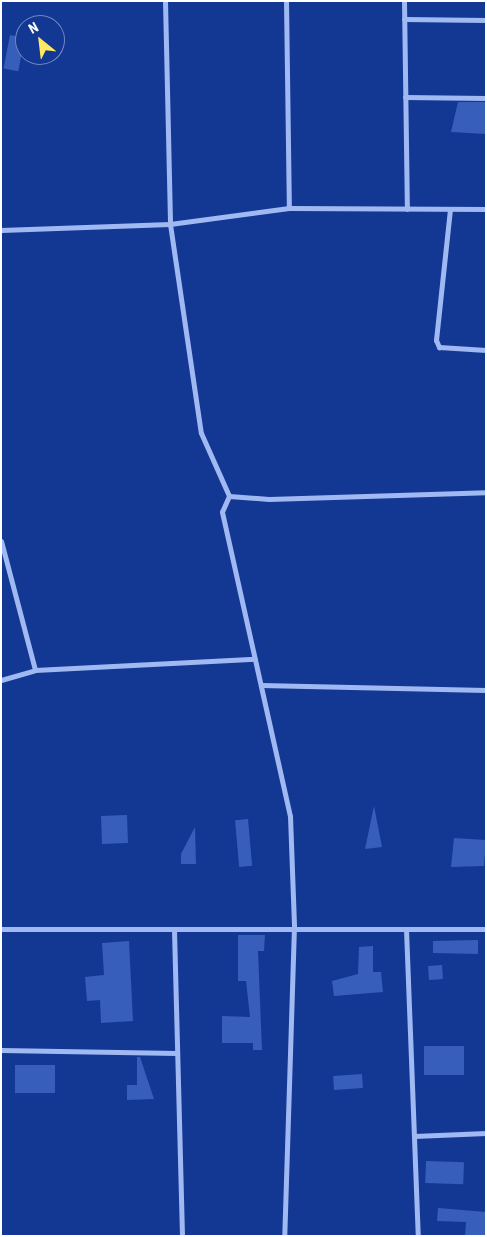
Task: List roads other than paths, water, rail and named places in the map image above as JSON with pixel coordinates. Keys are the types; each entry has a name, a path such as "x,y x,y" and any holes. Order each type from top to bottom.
{"street":[{"path":"165,1 170,224 201,433 229,496 222,512 290,816 294,926 284,1236"},
{"path":"286,1 289,208"},
{"path":"404,1 406,209"},
{"path":"404,19 486,20"},
{"path":"405,96 486,98"},
{"path":"1,230 170,224 289,208 486,209"},
{"path":"450,209 436,340 439,347 486,350"},
{"path":"229,496 278,499 486,492"},
{"path":"1,542 35,670"},
{"path":"1,680 35,670 255,659"},
{"path":"261,685 486,690"},
{"path":"1,929 174,930 294,926 486,929"},
{"path":"406,929 418,1236"},
{"path":"174,930 182,1236"},
{"path":"1,1050 177,1053"},
{"path":"414,1136 486,1133"}]}
